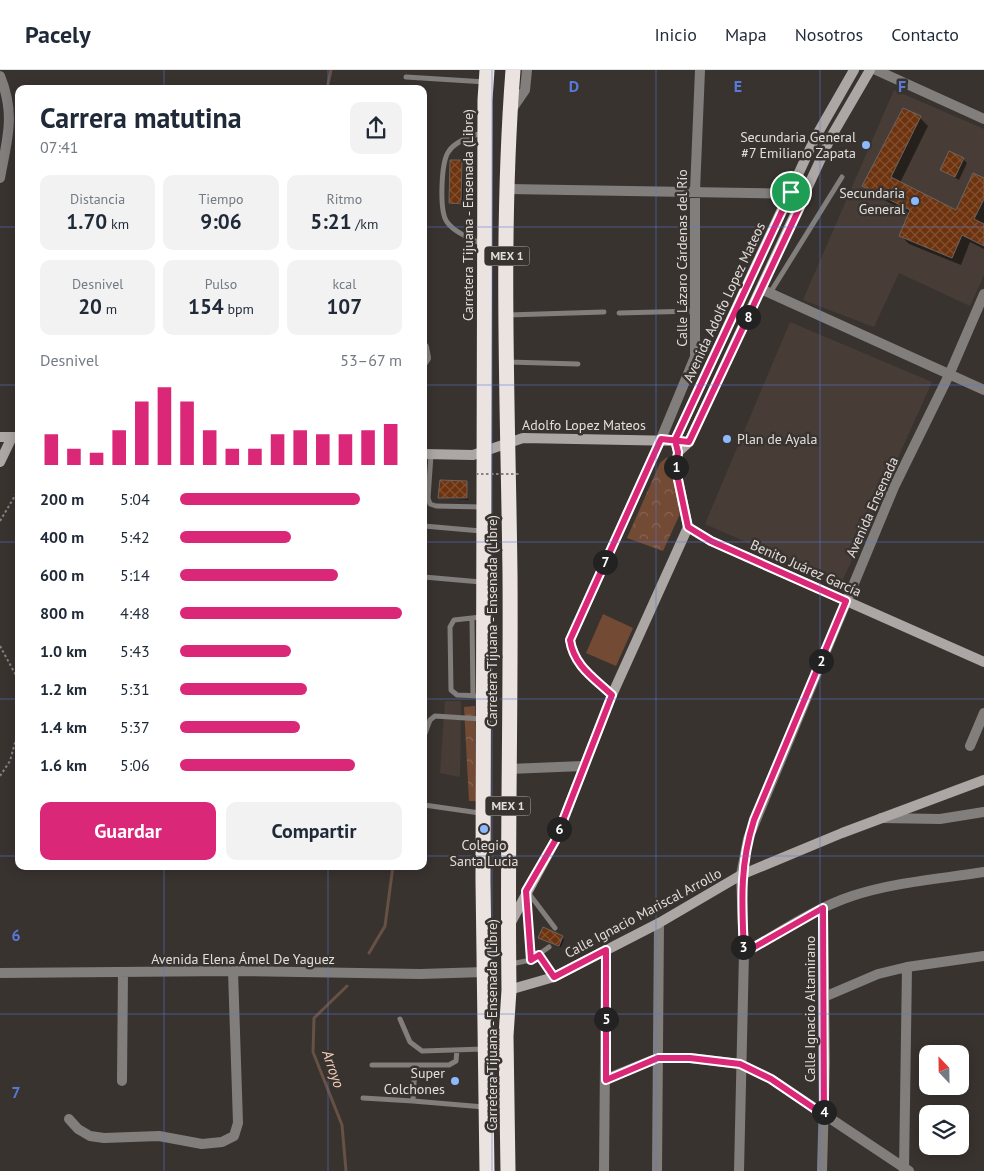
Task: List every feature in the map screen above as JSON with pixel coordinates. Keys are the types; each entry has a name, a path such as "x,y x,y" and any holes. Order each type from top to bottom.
{"highway":[{"name":"Carretera Tijuana - Ensenada (Libre)","path":"508,1171 506,1036 509,990 509,769 506,315 507,189 513,70"},
{"name":"Carretera Tijuana - Ensenada (Libre)","path":"487,76 484,245 484,582 478,618 478,696 484,720 484,1049 487,1171"},
{"path":"484,1049 506,1036"}],"street":[{"path":"510,113 525,90 527,70"},
{"name":"Calle Lázaro Cárdenas del Río","path":"661,439 692,367 696,346 695,191 700,70"},
{"name":"Avenida Adolfo Lopez Mateos","path":"675,440 815,138 854,70"},
{"name":"Avenida Adolfo Lopez Mateos","path":"689,442 766,292 831,137 870,70"},
{"path":"876,70 888,72 984,119"},
{"path":"0,76 10,108 10,128 0,178"},
{"path":"507,189 791,192 806,194"},
{"path":"766,292 984,390"},
{"name":"Avenida Ensenada","path":"739,1171 744,953 741,876 748,839 754,820 894,487 949,375 984,294"},
{"path":"0,437 15,437"},
{"name":"Adolfo Lopez Mateos","path":"427,454 465,456 524,438 661,439 689,442"},
{"path":"0,462 15,439"},
{"name":"Adolfo Lopez Mateos","path":"612,695 578,664 572,651 570,640 661,439"},
{"path":"508,927 555,841 612,695 688,527 676,470 678,452 675,440"},
{"path":"678,452 689,442"},
{"name":"Benito Juárez García","path":"688,527 711,541 984,662"},
{"path":"970,746 984,713"},
{"path":"509,769 583,766"},
{"name":"Calle Ignacio Mariscal Arrollo","path":"509,990 554,977 659,923 741,876 881,818 984,780"},
{"path":"881,818 940,819 984,812"},
{"path":"744,953 823,908 867,892 984,872"},
{"name":"Calle Ignacio Altamirano","path":"822,1171 824,1115 823,908"},
{"path":"656,1171 659,923"},
{"path":"604,1171 606,950"},
{"path":"824,997 878,974 907,967 984,956"},
{"path":"906,1170 907,967"},
{"path":"69,1119 78,1129 90,1136 104,1138 159,1136 202,1144 222,1142 234,1136 238,1123 233,971"},
{"name":"Avenida Elena Ámel De Yaguez","path":"0,972 233,971 420,974 485,972"},
{"path":"122,1082 123,972"},
{"path":"606,1080 658,1058 690,1058 740,1064 771,1079 906,1170"},
{"path":"508,1153 517,1171"}],"lane":[{"path":"406,77 487,76"},
{"path":"484,245 454,230 445,221 443,209 443,160 450,149 469,137 485,132"},
{"path":"766,292 842,177"},
{"path":"619,313 695,311"},
{"path":"506,315 604,312"},
{"path":"507,362 578,364"},
{"path":"427,454 428,498 430,504 436,506 484,507"},
{"path":"427,526 484,531"},
{"path":"427,577 484,582"},
{"path":"478,618 454,620 450,624 450,688 454,694 478,696"},
{"path":"427,728 430,720 435,716 484,720"},
{"path":"427,805 484,813"},
{"path":"526,891 544,910 554,928"},
{"path":"526,891 531,960"},
{"path":"508,965 531,960 549,947"},
{"path":"539,955 554,977"},
{"path":"400,1020 414,1047 422,1051 484,1049"},
{"path":"372,1065 452,1065 456,1061 457,1050"},
{"path":"413,1101 415,1065"},
{"path":"363,1098 486,1107"}],"path":[{"path":"476,474 522,474"},
{"path":"0,521 15,496"},
{"path":"0,646 15,674"},
{"path":"0,776 10,761 15,743"}],"shaded area":[{"name":"Secundaria General","path":"894,90 984,129 984,275 970,306 899,273 874,327 803,300"},
{"path":"790,322 932,382 841,584 705,524"},
{"path":"445,701 461,701 460,777 440,773"}],"green space":[{"path":"667,457 684,505 663,551 627,538 660,463"},
{"path":"603,614 633,628 616,666 586,653"},
{"path":"475,706 476,801 469,801 464,707"}],"building":[{"path":"903,108 921,116 891,177 956,210 973,173 984,178 984,199 974,219 984,224 984,246 962,235 952,258 899,236 910,210 862,186"},
{"path":"949,151 964,158 955,177 940,170"},
{"path":"450,160 462,160 461,204 449,203"},
{"path":"440,480 467,481 467,498 438,498"},
{"path":"543,927 563,936 559,946 538,938"}],"waterway":[{"name":"Arroyo","path":"328,85 331,70"},
{"name":"Arroyo","path":"369,953 385,926 392,870"},
{"name":"Arroyo","path":"346,1171 342,1125 313,1052 314,1018 347,986"}],"place":[{"name":"Secundaria General #7 Emiliano Zapata","path":"866,145"},
{"name":"Secundaria General","path":"915,201"},
{"name":"Plan de Ayala","path":"727,439"},
{"name":"Colegio Santa Lucia","path":"484,829"},
{"name":"Super Colchones","path":"455,1081"}],"route":[{"path":"791,192 675,440 678,452 676,470 688,527 696,534 846,601 754,820 748,839 741,876 744,953 823,908 824,1115 771,1079 740,1064 690,1058 658,1058 606,1080 606,950 554,977 539,955 531,960 526,891 545,862 555,841 612,695 578,664 574,658 570,640 661,439 675,440 689,442 806,194 791,192"}]}
